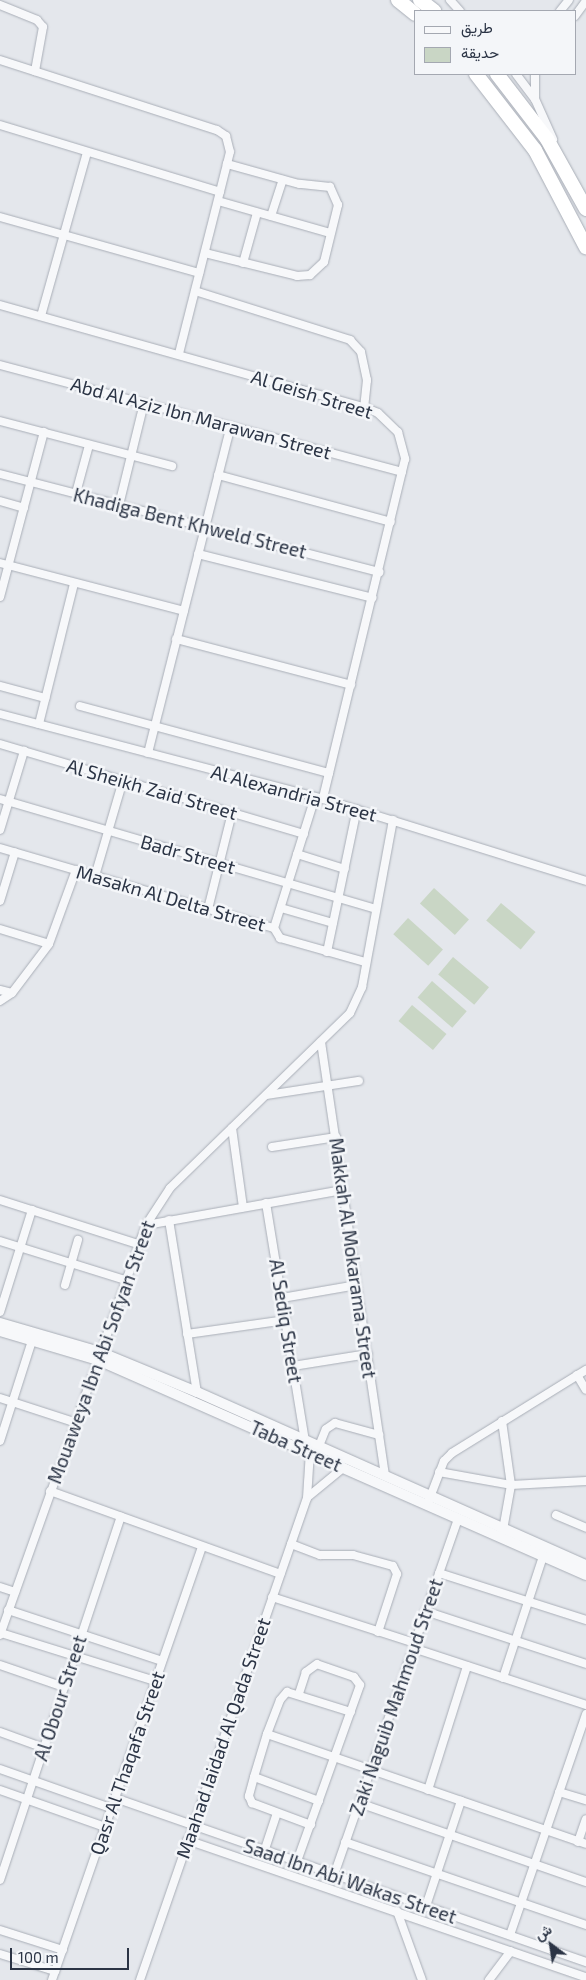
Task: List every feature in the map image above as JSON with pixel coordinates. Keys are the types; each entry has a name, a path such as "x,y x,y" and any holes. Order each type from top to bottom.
{"highway":[{"path":"398,0 414,13"},
{"path":"420,0 433,10"},
{"path":"477,75 535,150 586,247"},
{"path":"499,75 524,107 567,173 586,209"}],"street":[{"path":"450,0 459,10"},
{"path":"561,10 569,0"},
{"path":"576,15 586,1"},
{"path":"0,5 37,20 43,27 35,71"},
{"path":"0,60 217,130 229,141 227,164 179,353"},
{"path":"517,75 535,99 567,173"},
{"path":"535,75 535,99"},
{"path":"0,125 220,192"},
{"path":"41,316 87,152"},
{"path":"205,253 297,276 310,276 324,262 338,206 335,192 323,185 283,180 227,164"},
{"path":"271,216 283,180"},
{"path":"218,201 330,233"},
{"path":"243,262 257,212"},
{"path":"0,217 199,273"},
{"path":"195,291 350,340 361,352 367,380 364,407"},
{"name":"Al Geish Street","path":"0,305 179,353 364,407 378,413 398,432 405,458 380,572 329,773 304,834 274,928"},
{"name":"Abd Al Aziz Ibn Marawan Street","path":"0,365 402,472"},
{"path":"119,505 144,403"},
{"path":"0,421 172,466"},
{"path":"148,753 230,426"},
{"path":"0,594 44,432"},
{"path":"76,493 89,444"},
{"name":"Khadiga Bent Khweld Street","path":"0,474 380,572"},
{"path":"218,476 391,522"},
{"path":"0,501 24,508"},
{"path":"198,554 373,598"},
{"path":"0,562 74,584 184,611"},
{"path":"39,724 74,584"},
{"path":"176,640 351,685"},
{"path":"0,686 46,698"},
{"path":"80,706 329,773"},
{"name":"Al Alexandria Street","path":"0,714 319,798 586,881"},
{"name":"Al Sheikh Zaid Street","path":"1,747 24,751 304,834"},
{"path":"0,830 24,751"},
{"path":"95,876 123,780"},
{"name":"Badr Street","path":"0,799 375,909"},
{"path":"327,952 357,809"},
{"path":"208,909 232,813"},
{"name":"Mouaweya Ibn Abi Sofyan Street","path":"0,1634 146,1224 170,1188 322,1042 358,999 393,820"},
{"name":"Masakn Al Delta Street","path":"0,848 274,928 280,938 365,962"},
{"path":"0,901 15,852"},
{"path":"297,854 345,868"},
{"path":"0,1001 12,994 49,944 76,870"},
{"path":"280,908 333,923"},
{"path":"0,929 49,944"},
{"path":"0,990 12,994"},
{"name":"Makkah Al Mokarama Street","path":"322,1042 385,1474"},
{"path":"266,1095 359,1080"},
{"path":"232,1128 243,1207"},
{"path":"272,1147 336,1137"},
{"path":"146,1224 343,1190"},
{"path":"0,1201 138,1244"},
{"name":"Al Sediq Street","path":"266,1203 305,1440"},
{"path":"0,1312 32,1210"},
{"path":"169,1220 197,1392"},
{"path":"0,1240 125,1280"},
{"path":"65,1285 78,1240"},
{"path":"282,1298 357,1285"},
{"path":"187,1334 286,1320"},
{"name":"Taba Street","path":"0,1323 99,1356 197,1392 385,1474 458,1519 586,1575"},
{"name":"Taba Street","path":"0,1331 32,1341 99,1356 344,1467 430,1500 586,1565"},
{"path":"0,1441 32,1341"},
{"path":"293,1366 368,1354"},
{"path":"430,1500 439,1472 452,1452 586,1370"},
{"path":"577,1375 586,1390"},
{"path":"0,1398 74,1422"},
{"path":"502,1421 511,1485 503,1530"},
{"path":"319,1446 326,1429 335,1423 379,1436"},
{"name":"Maahad Iaidad Al Qada Street","path":"140,1980 307,1498 310,1452"},
{"path":"307,1498 344,1467"},
{"path":"439,1472 511,1485 586,1481"},
{"path":"50,1491 280,1574"},
{"path":"556,1516 586,1528"},
{"name":"Al Obour Street","path":"0,1880 121,1517"},
{"name":"Zaki Naguib Mahmoud Street","path":"334,1875 458,1519"},
{"path":"291,1544 320,1555 353,1555 393,1566 397,1574 378,1632"},
{"name":"Qasr Al Thaqafa Street","path":"52,1980 202,1547"},
{"path":"503,1678 543,1556"},
{"path":"439,1572 586,1620"},
{"path":"0,1587 15,1592"},
{"path":"272,1597 378,1632 467,1666 586,1705"},
{"path":"8,1610 162,1661"},
{"path":"425,1611 586,1664"},
{"path":"0,1634 155,1682"},
{"path":"0,1665 64,1687"},
{"path":"296,1864 360,1689 354,1677 313,1665 306,1672 299,1694"},
{"path":"428,1790 467,1666"},
{"path":"311,1825 277,1813 250,1800 254,1777 267,1734 283,1695 299,1694 351,1712"},
{"path":"510,1935 586,1714"},
{"path":"0,1732 44,1748"},
{"path":"267,1734 582,1843 586,1819"},
{"path":"0,1769 111,1808"},
{"path":"254,1777 319,1801"},
{"path":"0,1790 105,1827"},
{"path":"559,1792 586,1800"},
{"name":"Saad Ibn Abi Wakas Street","path":"115,1798 296,1864 426,1906 586,1962"},
{"path":"426,1906 461,1801"},
{"path":"359,1803 586,1882"},
{"path":"264,1852 277,1813"},
{"name":"Saad Ibn Abi Wakas Street","path":"187,1840 586,1977"},
{"path":"345,1842 586,1925"},
{"path":"397,1911 422,1980"},
{"path":"0,1930 62,1950"},
{"path":"489,1980 511,1951"},
{"path":"0,1954 55,1971"}],"green space":[{"path":"434,888 469,919 455,935 420,904"},
{"path":"501,903 535,932 521,950 486,921"},
{"path":"408,918 443,949 428,966 393,934"},
{"path":"453,957 489,987 474,1005 438,975"},
{"path":"432,981 467,1011 452,1028 418,998"},
{"path":"412,1005 446,1034 433,1050 399,1021"}]}
